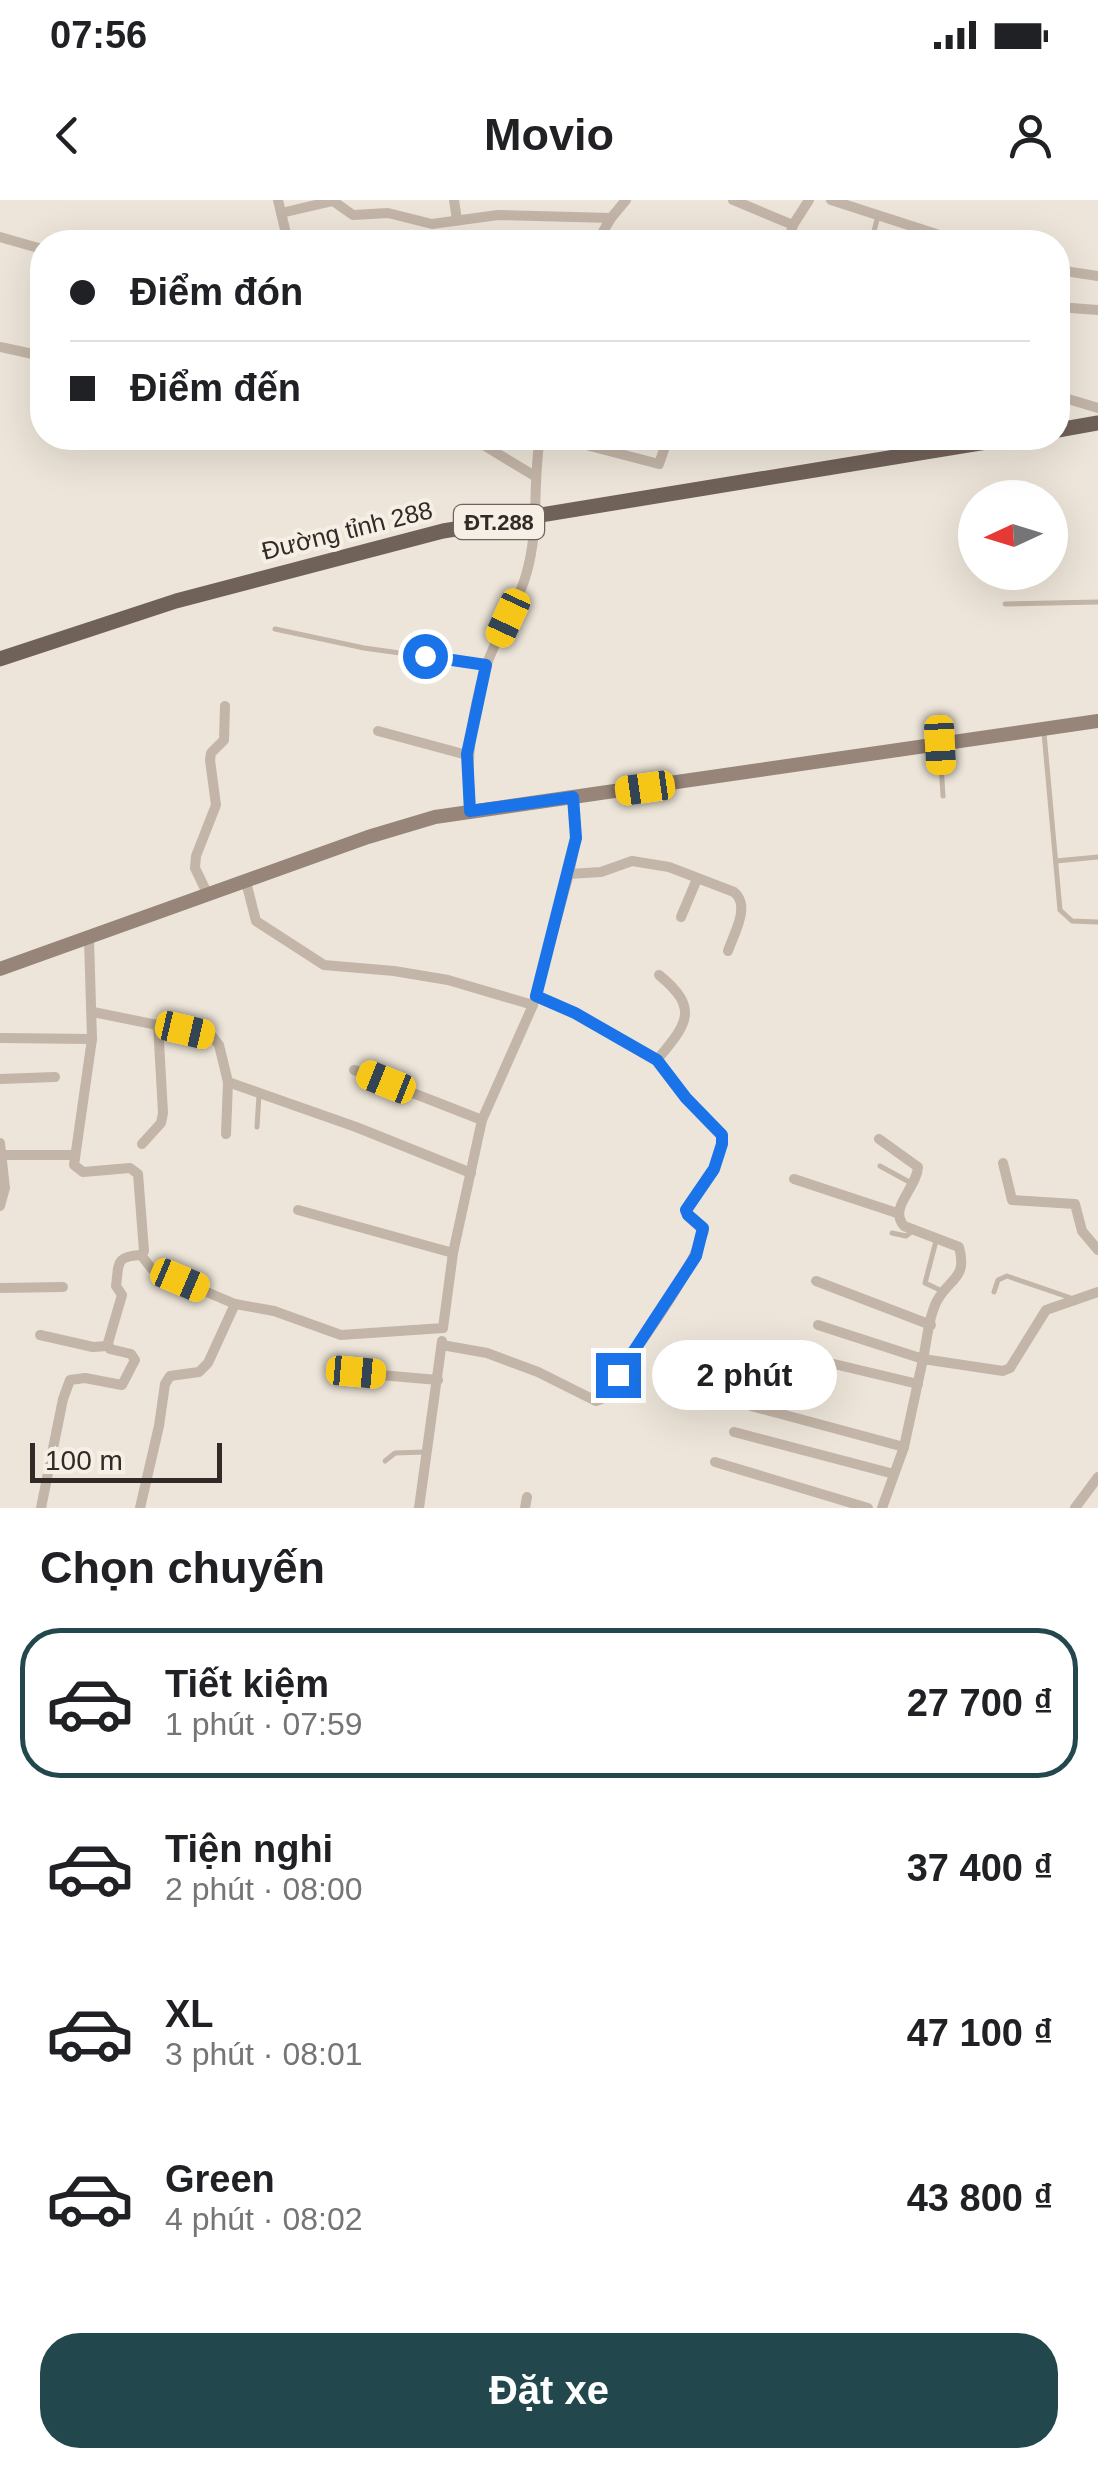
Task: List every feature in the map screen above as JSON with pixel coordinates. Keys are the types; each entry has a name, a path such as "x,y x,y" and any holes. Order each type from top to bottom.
{"main road":[{"path":"1070,428 1098,423"},
{"name":"Đường tỉnh 288","path":"0,659 176,601 443,531 938,450"}],"street":[{"path":"278,200 285,230"},
{"path":"454,200 456,220"},
{"path":"604,230 626,200"},
{"path":"733,200 793,225"},
{"path":"792,230 808,200"},
{"path":"831,200 866,205 907,230"},
{"path":"281,213 333,201 352,215 388,213 432,224 498,215 611,218"},
{"path":"0,236 30,245"},
{"path":"1070,272 1098,276"},
{"path":"1070,307 1098,310"},
{"path":"0,347 30,353"},
{"path":"1070,400 1098,408"},
{"path":"493,450 534,474"},
{"path":"470,811 467,754 486,665 525,580 535,539 534,474 538,450"},
{"path":"605,450 658,464 663,450"},
{"path":"208,895 195,868 196,856 216,805 210,760 211,753 224,740 225,706"},
{"path":"0,968 368,837 435,817 1098,721"},
{"path":"378,731 467,754"},
{"path":"419,1508 453,1254 482,1120 535,1000 576,838 573,797"},
{"path":"569,874 601,872 632,861 669,867 741,898 744,906 728,951"},
{"path":"681,917 697,880"},
{"path":"246,882 256,921 324,965 448,980 575,1013 657,1060 722,1135 714,1169 686,1210 703,1228 696,1256 604,1398 592,1401 538,1372 486,1353 442,1345"},
{"path":"89,939 92,1038 74,1165 83,1172 135,1169 144,1230 141,1255 152,1269 235,1304 274,1311 340,1336 443,1328"},
{"path":"657,1060 676,1037 688,1011 684,1001 659,975"},
{"path":"93,1012 212,1036 219,1045 228,1082 226,1134"},
{"path":"142,1144 161,1123 163,1112 158,1024"},
{"path":"0,1038 92,1038"},
{"path":"354,1070 482,1120"},
{"path":"0,1079 55,1077"},
{"path":"228,1082 471,1173"},
{"path":"879,1139 918,1168 897,1212 900,1223 956,1245 960,1251 957,1279 938,1299 904,1447 882,1508"},
{"path":"0,1206 6,1188 1,1149 75,1155"},
{"path":"1003,1163 1012,1200 1075,1204 1082,1231 1098,1250"},
{"path":"794,1179 897,1212"},
{"path":"298,1210 453,1254"},
{"path":"108,1346 122,1295 116,1286 120,1259 141,1255"},
{"path":"816,1281 932,1325"},
{"path":"0,1288 63,1288"},
{"path":"818,1326 922,1359 1003,1371 1010,1368 1046,1310 1098,1292"},
{"path":"140,1508 160,1426 165,1384 170,1376 199,1372 208,1364 235,1304"},
{"path":"40,1334 93,1348 108,1346 132,1354 135,1360 122,1385 70,1380 41,1508"},
{"path":"772,1349 918,1384"},
{"path":"356,1372 438,1380"},
{"path":"750,1406 904,1447"},
{"path":"734,1432 894,1474"},
{"path":"715,1462 868,1508"},
{"path":"1075,1508 1098,1476"}],"lane":[{"path":"874,230 878,214"},
{"path":"1004,604 1098,602"},
{"path":"274,629 364,648 486,665"},
{"path":"1044,730 1062,916 1072,922 1098,922"},
{"path":"940,745 942,796"},
{"path":"1056,860 1098,857"},
{"path":"257,1127 259,1095"},
{"path":"880,1166 913,1184"},
{"path":"892,1234 906,1236 914,1230"},
{"path":"937,1238 925,1283 945,1292"},
{"path":"994,1292 998,1280 1007,1276 1074,1299"},
{"path":"385,1461 395,1453 428,1452"}],"route":[{"path":"425,656 486,665 467,754 470,811 573,797 576,838 536,996 575,1013 657,1060 722,1135 714,1169 686,1210 704,1231 696,1256 618,1375"}]}
